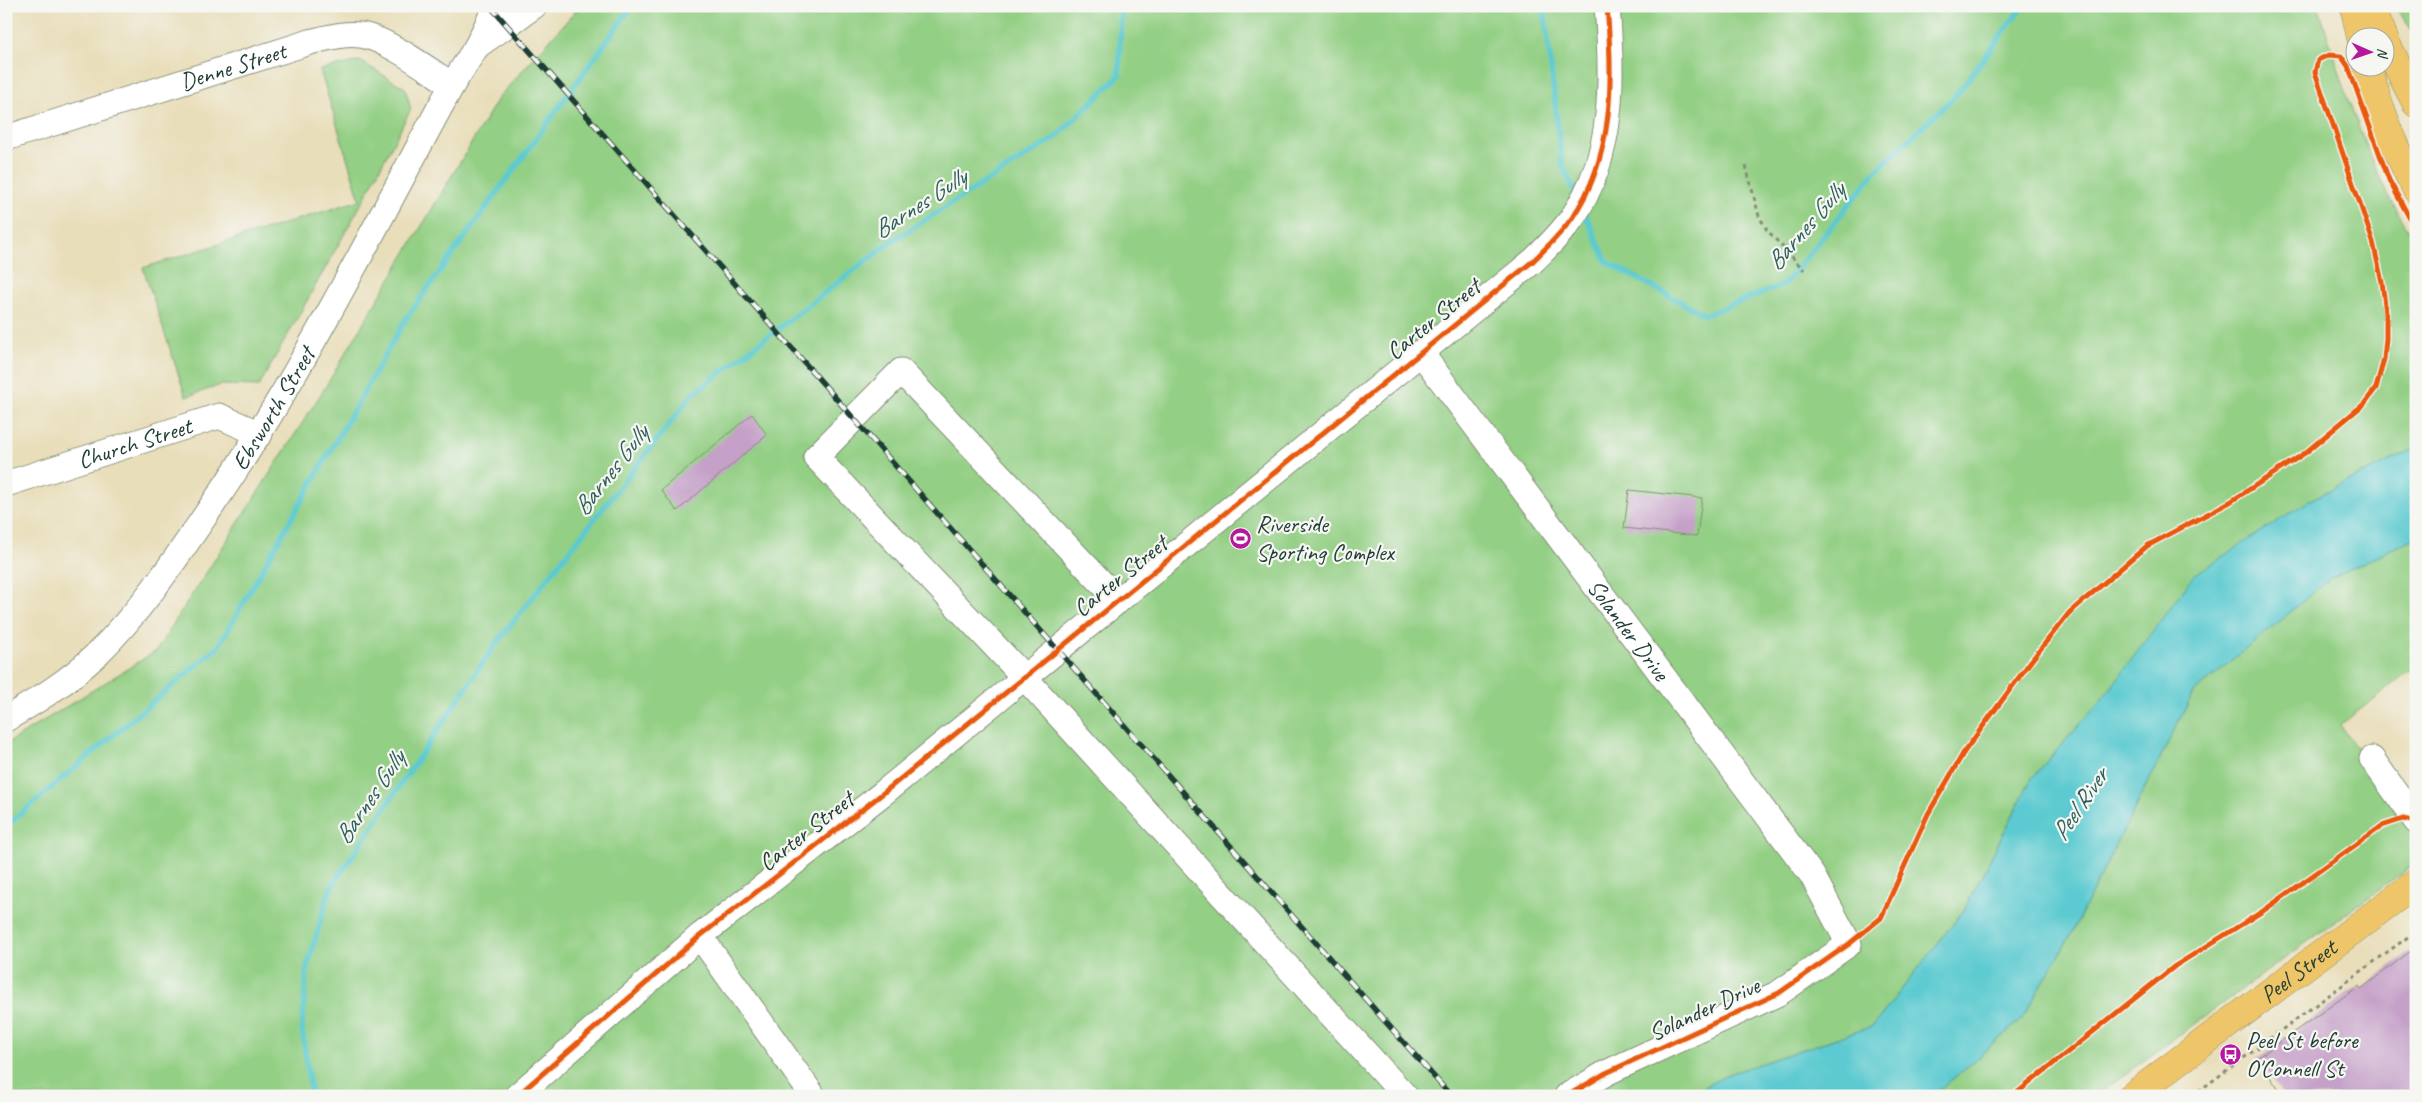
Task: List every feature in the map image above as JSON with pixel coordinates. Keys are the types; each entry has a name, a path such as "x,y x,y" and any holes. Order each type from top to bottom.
{"main road":[{"path":"2354,6 2359,28"},
{"path":"2371,6 2380,28"},
{"path":"2394,58 2416,103"},
{"path":"2371,78 2375,94 2402,161 2416,189"},
{"name":"Peel Street","path":"2132,1096 2416,883"}],"street":[{"name":"Ebsworth Street","path":"6,720 71,677 121,628 190,538 260,434 452,85 477,46 496,6"},
{"name":"Ebsworth Street","path":"477,46 534,6"},
{"name":"Carter Street","path":"517,1096 700,936 882,794 1384,381 1533,261 1572,218 1585,194 1605,137 1611,100 1612,69 1607,6"},
{"name":"Denne Street","path":"6,138 310,42 347,34 362,35 379,41 452,85"},
{"name":"Solander Drive","path":"1421,353 1812,875 1849,944 1779,994 1606,1073 1567,1096"},
{"path":"1118,600 901,371 816,457 1024,677 1405,1096"},
{"name":"Church Street","path":"6,484 219,416 260,434"},
{"path":"2372,759 2416,821"},
{"path":"700,936 813,1096"}],"path":[{"path":"1746,166 1759,216 1767,230 1784,246 1804,270"},
{"path":"2192,1096 2416,931"}],"green space":[{"name":"Riverside Sporting Complex","path":"580,6 2318,6 2371,158 2399,215 2416,240 2416,448 2310,500 2101,701 2032,778 1964,910 1873,1026 1723,1076 1691,1096 6,1096 6,744 156,651 326,386 499,97"},
{"path":"2416,6 2416,36 2395,7"},
{"path":"360,61 405,88 411,109 363,201 259,386 221,385 186,397 143,268 360,200 320,70"},
{"path":"2416,537 2416,667 2340,725 2416,831 2416,863 2095,1096 1933,1096 2021,1020 2068,940 2193,693 2331,578"}],"water":[{"name":"Peel River","path":"2416,448 2416,537 2331,578 2193,693 2068,940 2021,1020 1933,1096 1691,1096 1723,1076 1873,1026 1964,910 2032,778 2101,701 2194,575 2310,500"}],"building":[{"path":"752,414 767,435 677,511 661,490"},
{"path":"1629,490 1702,498 1697,536 1624,528"},
{"path":"2416,947 2416,1088 2406,1096 2283,1096 2257,1058 2359,986 2361,989"}],"waterway":[{"path":"6,826 218,647 407,317 632,6"},
{"name":"Barnes Gully","path":"311,1096 302,1028 307,967 330,889 495,645 693,394 892,241 1055,138 1119,76 1121,6"},
{"name":"Barnes Gully","path":"1544,6 1562,164 1576,195"},
{"name":"Barnes Gully","path":"1584,212 1607,262 1705,315 1785,284 1875,172 1957,94 2023,6"}],"railway":[{"path":"490,6 1451,1096"}],"cycle path":[{"path":"517,1096 700,936 882,794 1533,261 1559,235 1572,218 1586,194 1604,143 1610,88 1607,6"},
{"path":"1567,1096 1606,1073 1779,993 1849,944 1881,918 1928,814 1964,752 2069,613 2147,546 2230,502 2305,453 2364,404 2376,388 2384,359 2386,339 2386,313 2382,282 2373,242 2315,72 2318,60 2329,55 2341,56 2348,66 2389,180 2416,230"},
{"path":"2013,1096 2175,966 2263,911 2382,826 2403,819 2416,822"}],"place":[{"name":"Riverside Sporting Complex","path":"1240,538"},
{"name":"Peel St before O'Connell St","path":"2230,1054"}]}
